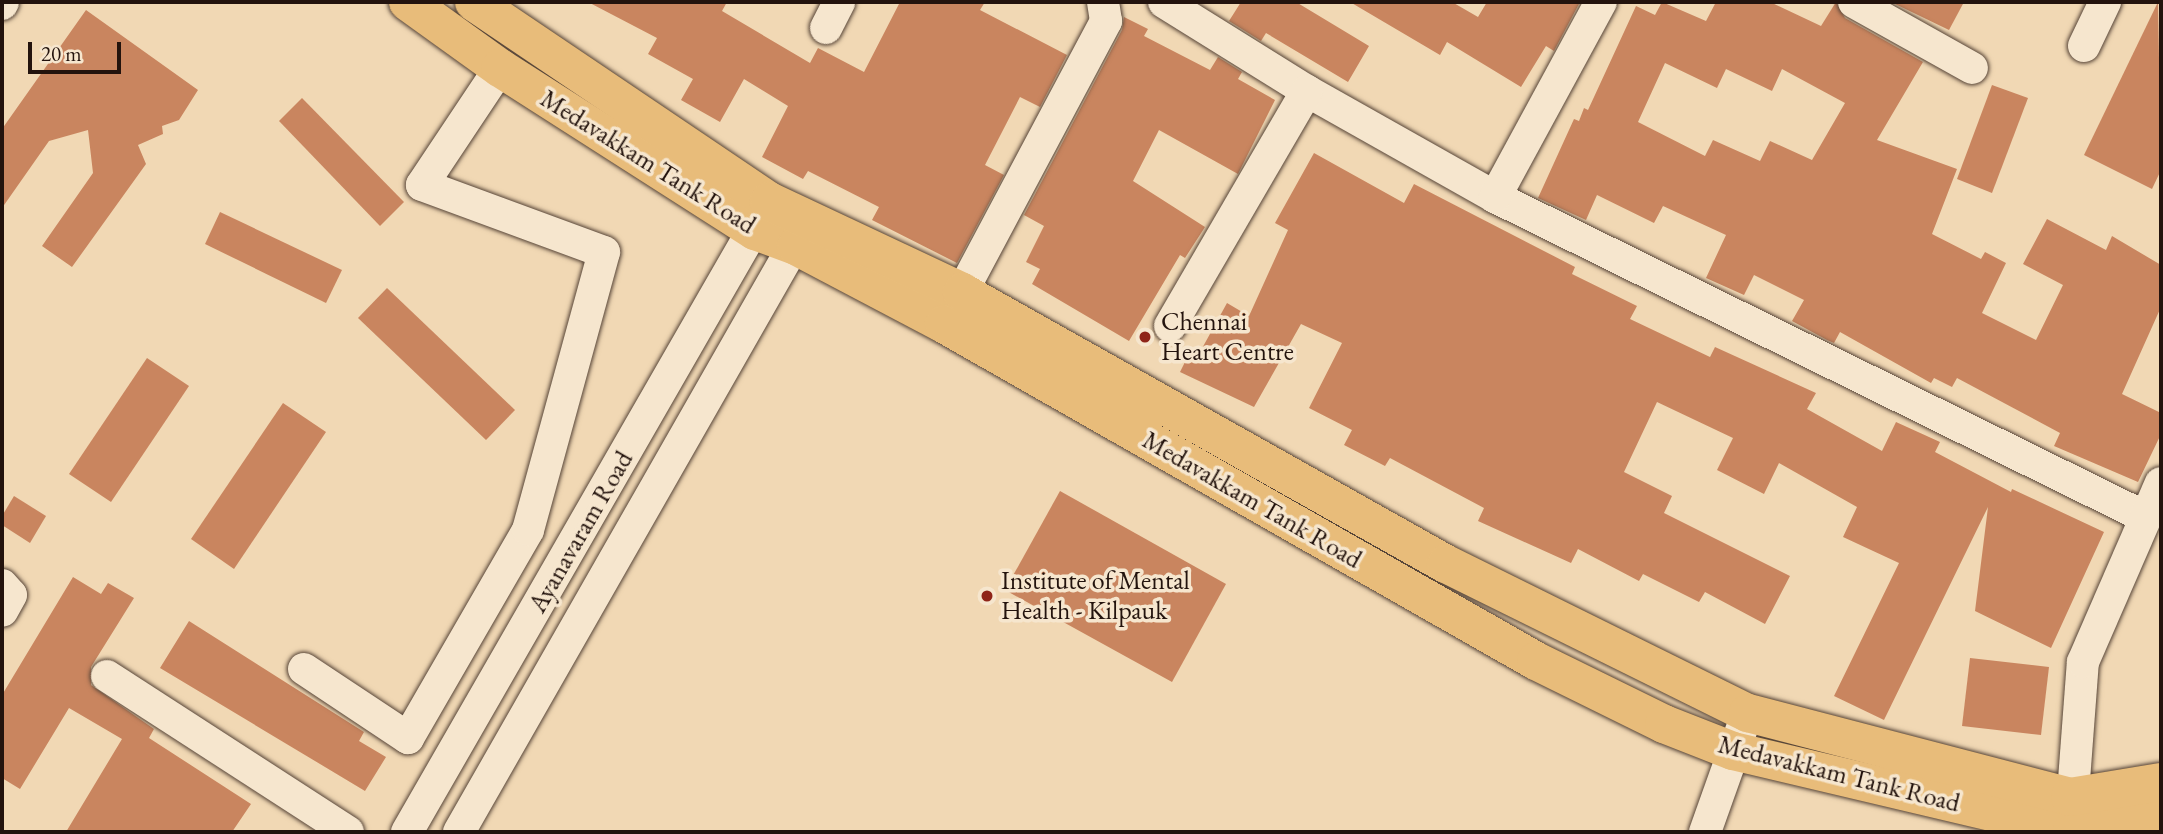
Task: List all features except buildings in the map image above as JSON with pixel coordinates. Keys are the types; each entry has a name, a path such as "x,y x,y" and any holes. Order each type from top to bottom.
{"main road":[{"name":"Medavakkam Tank Road","path":"408,2 500,68 762,216 962,292 1446,564 1748,713 2071,820 2161,782"},
{"name":"Medavakkam Tank Road","path":"474,2 762,216"},
{"name":"Medavakkam Tank Road","path":"803,232 944,324 1536,661 1664,724 1733,751 2071,820 2161,814"}],"street":[{"path":"962,292 1106,21 1103,2"},
{"path":"1164,2 1307,90 1495,197 2145,517"},
{"path":"1495,197 1601,2"},
{"path":"1854,2 1972,68"},
{"path":"2084,46 2105,2"},
{"path":"304,669 408,738 528,530 604,252 422,185 500,68"},
{"path":"1170,326 1307,90"},
{"name":"Ayanavaram Road","path":"407,832 762,216"},
{"name":"Ayanavaram Road","path":"459,832 803,232"},
{"path":"2071,820 2083,662 2161,483"},
{"path":"2,585 11,595 2,611"},
{"path":"107,676 348,832"},
{"path":"1705,832 1748,713"}],"place":[{"name":"Chennai Heart Centre","path":"1145,337"},
{"name":"Institute of Mental Health - Kilpauk","path":"987,596"}]}
